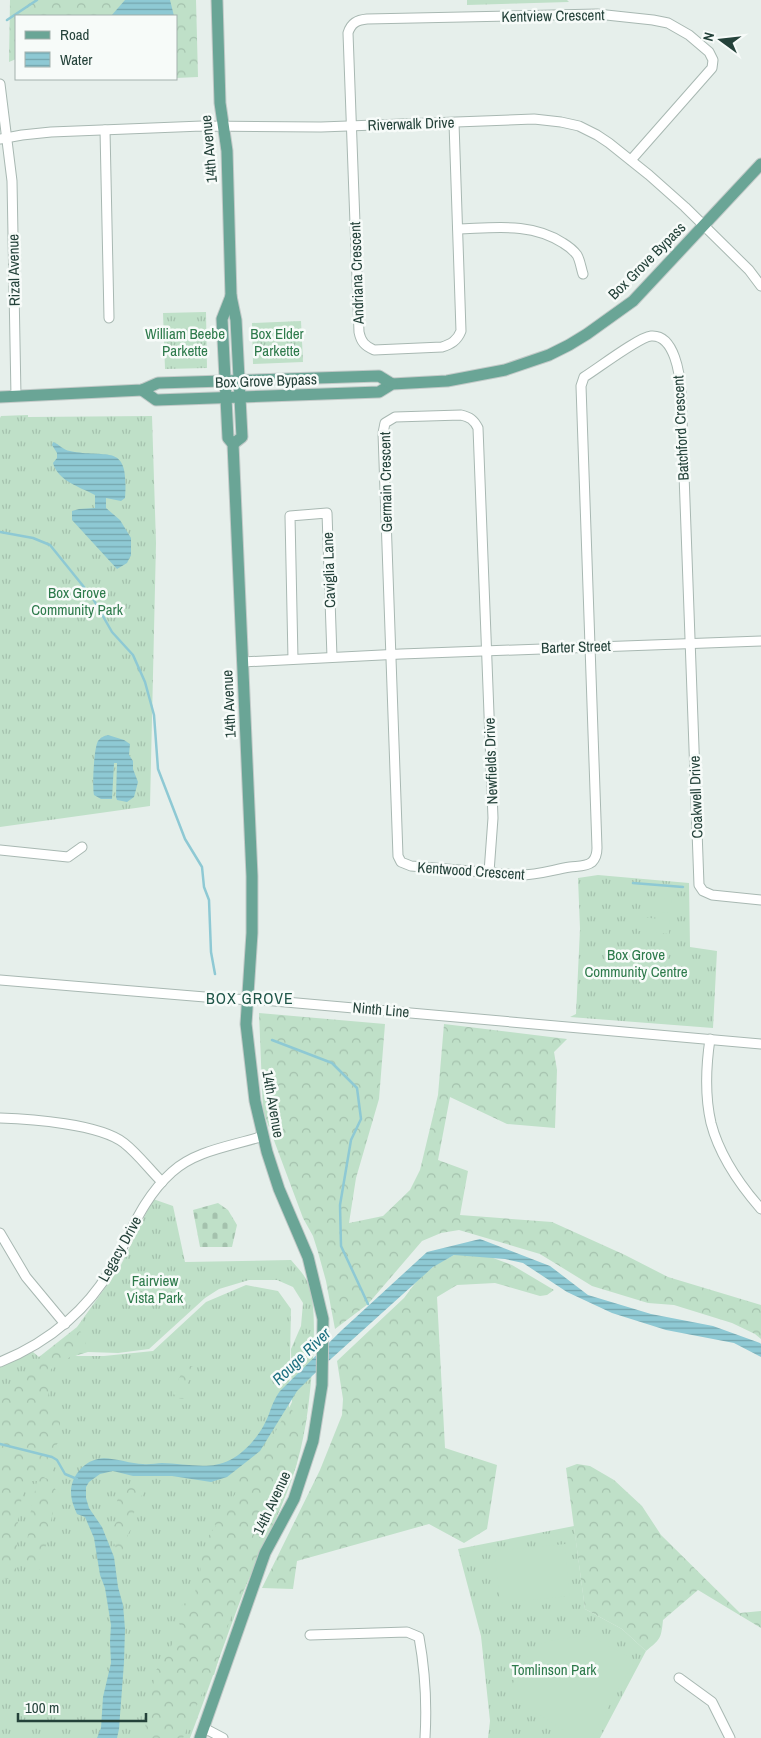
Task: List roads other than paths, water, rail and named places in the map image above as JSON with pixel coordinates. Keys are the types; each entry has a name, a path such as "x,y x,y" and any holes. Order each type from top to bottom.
{"main road":[{"name":"14th Avenue","path":"217,0 220,103 227,151 232,296 236,320 242,437 233,444"},
{"name":"Box Grove Bypass","path":"142,390 156,400 379,392 392,384 447,381 505,370 549,355 587,334 633,301 761,164"},
{"name":"14th Avenue","path":"202,1733 265,1553 297,1491 313,1441 322,1385 323,1319 308,1257 279,1189 267,1152 255,1101 246,1024 252,933 252,876 233,444 228,438 222,319 232,296"},
{"name":"Box Grove Bypass","path":"0,397 142,390 158,383 239,380 379,376 392,384"}],"street":[{"name":"Kentview Crescent","path":"352,126 348,33 352,24 356,21 367,19 597,14 668,23 694,39 709,52 713,60 712,68 631,160"},
{"name":"Rizal Avenue","path":"0,84 4,138 12,199 16,396"},
{"name":"Riverwalk Drive","path":"4,138 41,133 202,126 352,126 534,119 561,122 578,126 597,135 631,160 704,226 749,270 761,286"},
{"name":"Andriana Crescent","path":"352,126 359,332 360,339 366,346 374,350 442,347 458,339 461,331 454,122"},
{"path":"105,130 109,318"},
{"path":"458,229 517,227 540,231 552,236 578,256 583,274"},
{"name":"Batchford Crescent","path":"590,647 580,386 584,377 639,340 651,336 662,339 668,345 679,374 690,643"},
{"name":"Germain Crescent","path":"391,654 383,428 385,423 395,418 461,415 468,416 474,421 478,428 479,436 487,650"},
{"name":"Caviglia Lane","path":"293,660 290,516 327,514 332,657"},
{"name":"Barter Street","path":"242,662 487,650 761,641"},
{"name":"Coakwell Drive","path":"690,643 699,885 703,891 712,896 761,900"},
{"name":"Kentwood Crescent","path":"391,654 398,856 401,862 411,866 534,875 572,866 586,865 593,862 596,857 590,647"},
{"name":"Newfields Drive","path":"487,650 492,818 489,872"},
{"path":"0,850 68,857 82,847"},
{"name":"Ninth Line","path":"0,980 247,999 761,1044"},
{"path":"710,1039 709,1109 714,1133 729,1167 761,1209"},
{"path":"0,1118 73,1126 108,1134 123,1142 162,1182"},
{"name":"Legacy Drive","path":"0,1362 39,1343 86,1304 102,1283 116,1259 142,1207 173,1171 206,1152 263,1136"},
{"path":"241,1143 257,1146 267,1152"},
{"path":"0,1233 26,1277 64,1324"},
{"path":"310,1635 407,1632 418,1637 423,1658 425,1738"},
{"path":"679,1678 712,1702 730,1738"},
{"path":"202,1733 223,1738"}],"water":[{"path":"125,0 170,0 174,15 112,15"},
{"path":"53,442 70,451 106,454 120,460 124,468 125,498 121,501 106,498 106,508 120,520 131,538 131,555 127,563 117,569 72,520 72,511 95,508 95,495 70,483 56,469 53,463 57,458 57,453 52,445"},
{"path":"108,735 130,744 129,755 133,761 133,769 138,782 134,797 127,802 117,800 116,797 117,763 114,763 112,799 101,799 94,795 95,751 98,741"},
{"path":"480,1239 550,1266 588,1295 651,1314 713,1326 760,1343 761,1357 734,1343 666,1330 612,1313 567,1292 523,1263 505,1259 454,1255 433,1267 297,1391 260,1451 227,1477 211,1482 172,1476 133,1476 113,1471 100,1474 89,1482 86,1487 86,1498 89,1508 102,1527 114,1557 118,1587 123,1605 125,1629 117,1738 97,1738 101,1728 103,1697 111,1663 111,1625 94,1538 85,1517 77,1514 72,1498 73,1481 79,1471 87,1463 103,1458 132,1463 205,1466 222,1463 237,1456 249,1446 259,1432 280,1391 342,1330 427,1252"}],"waterway":[{"path":"7,20 37,0"},
{"path":"0,532 33,538 50,545 92,597 112,632 133,655 145,682 154,715 158,769 185,839 202,867 204,887 209,900 211,952 215,974"},
{"path":"633,883 683,887"},
{"path":"272,1040 332,1063 357,1088 361,1119 351,1140 340,1205 341,1246 368,1304"},
{"path":"0,1444 52,1457 57,1460 65,1474 77,1479"}],"district":[{"name":"BOX GROVE","path":"250,998"}],"park label":[{"name":"William Beebe Parkette","path":"185,342"},
{"name":"Box Elder Parkette","path":"277,342"},
{"name":"Box Grove Community Park","path":"77,602"},
{"name":"Box Grove Community Centre","path":"636,964"},
{"name":"Fairview Vista Park","path":"155,1290"},
{"name":"Tomlinson Park","path":"554,1670"}],"water label":[{"name":"Rouge River","path":"301,1356"}]}
